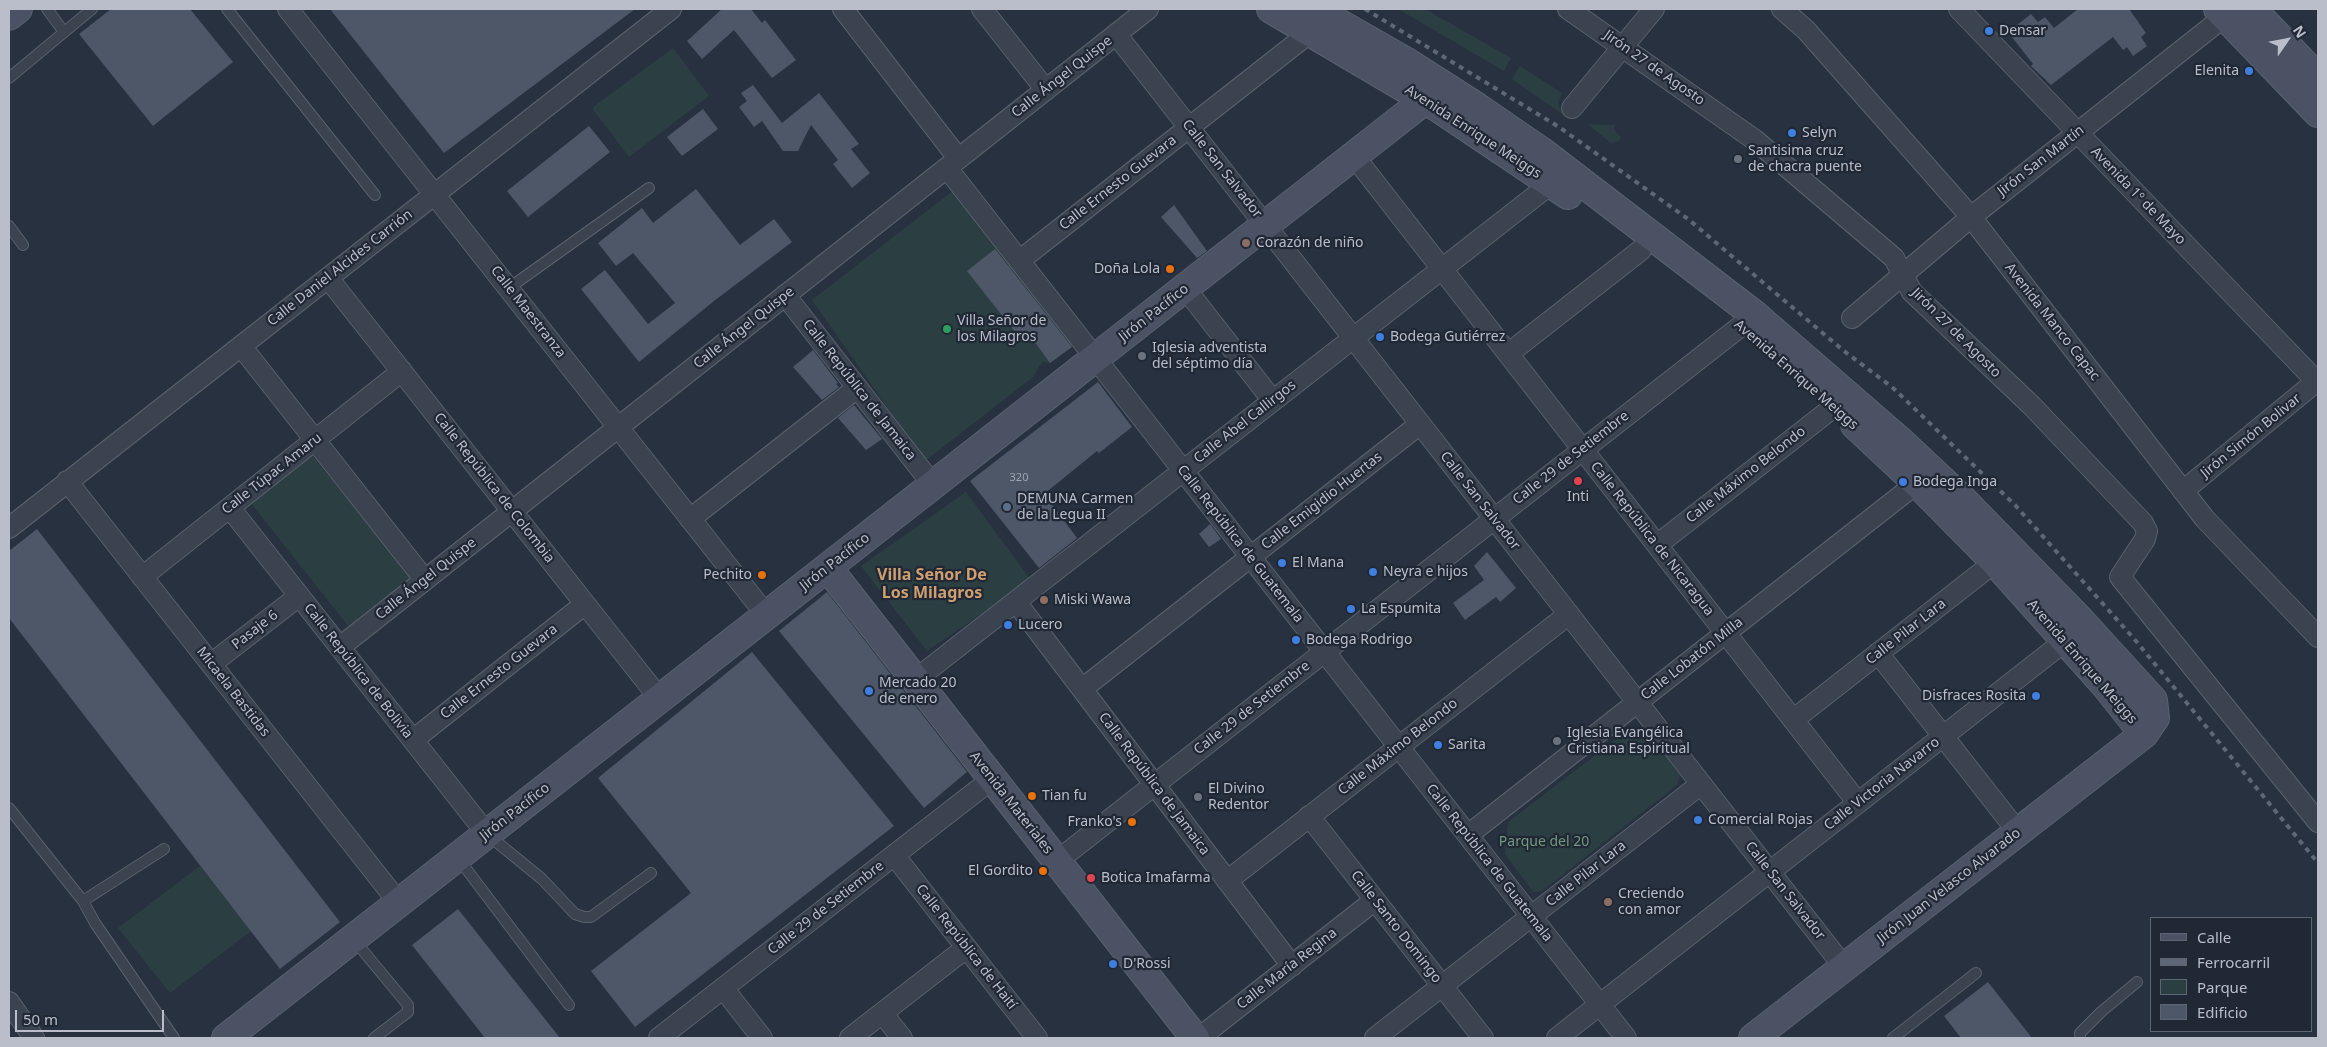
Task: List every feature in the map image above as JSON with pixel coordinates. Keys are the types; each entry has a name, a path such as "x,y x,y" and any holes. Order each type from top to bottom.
{"street":[{"path":"9,16 18,9"},
{"name":"Calle Maestranza","path":"288,9 767,616"},
{"name":"Calle Daniel Alcides Carrión","path":"9,528 671,9"},
{"name":"Calle República de Guatemala","path":"843,9 1019,261 1626,1038"},
{"path":"982,9 1046,90"},
{"name":"Calle Ángel Quispe","path":"340,647 1148,9"},
{"name":"Avenida Enrique Meiggs","path":"1271,9 1313,20 1432,91 1541,151 1932,470 2022,559 2147,692 2153,700 2156,710 2151,727 2144,734 2105,685 1994,562 1917,483 1835,406 1748,320 1714,304 1432,91"},
{"name":"Jirón 27 de Agosto","path":"1568,9 1755,140 1894,258 1912,292 2032,406 2143,523 2147,531 2145,539 2120,577 2318,822"},
{"path":"1572,108 1654,9"},
{"name":"Avenida Manco Capac","path":"1782,9 1806,30 1971,217 2184,491 2233,550 2318,637"},
{"name":"Avenida 1º de Mayo","path":"1959,9 2318,382"},
{"path":"2252,9 2318,78"},
{"path":"2225,11 2318,113"},
{"name":"Jirón San Martín","path":"1852,318 1902,273 2078,133 2225,11"},
{"name":"Calle Ernesto Guevara","path":"1019,261 1189,128 1313,20"},
{"name":"Calle San Salvador","path":"1116,34 1844,967"},
{"name":"Jirón Pacífico","path":"226,1038 1266,226 1432,91"},
{"name":"Calle República de Nicaragua","path":"1354,156 1858,803"},
{"name":"Calle Abel Callirgos","path":"916,680 1552,183"},
{"path":"1508,354 1641,250"},
{"name":"Calle República de Colombia","path":"328,278 660,699"},
{"path":"1185,288 1273,400"},
{"name":"Calle República de Jamaica","path":"785,295 933,485"},
{"name":"Calle 29 de Setiembre","path":"1056,861 1748,320"},
{"path":"240,346 425,580"},
{"name":"Calle Túpac Amaru","path":"142,577 402,371"},
{"name":"Jirón Simón Bolivar","path":"2184,491 2318,382"},
{"path":"690,519 857,388"},
{"name":"Calle Máximo Belondo","path":"1657,545 1835,406"},
{"name":"Calle Emigidio Huertas","path":"1082,689 1420,424"},
{"name":"Micaela Bastidas","path":"67,481 399,903"},
{"name":"Calle Lobatón Milla","path":"1468,835 1917,483"},
{"name":"Calle República de Bolivia","path":"230,508 487,834"},
{"name":"Calle Pilar Lara","path":"1794,720 1994,562"},
{"name":"Avenida Materiales","path":"828,568 1194,1038"},
{"name":"Pasaje 6","path":"211,664 299,596"},
{"name":"Calle República de Jamaica","path":"1016,602 1292,966"},
{"name":"Calle Ernesto Guevara","path":"413,740 585,604"},
{"name":"Calle Máximo Belondo","path":"1227,881 1568,614"},
{"name":"Calle Victoria Navarro","path":"1557,1038 2065,641"},
{"path":"1878,653 2018,832"},
{"name":"Jirón Juan Velasco Alvarado","path":"1753,1038 2144,734"},
{"name":"Calle 29 de Setiembre","path":"659,1038 992,778"},
{"name":"Calle Pilar Lara","path":"1376,1038 1701,784"},
{"name":"Calle Santo Domingo","path":"1309,816 1483,1038"},
{"name":"Calle República de Haití","path":"894,855 1037,1038"},
{"name":"Calle María Regina","path":"1199,1038 1375,900"},
{"path":"850,1038 966,948"},
{"path":"723,988 762,1038"},
{"path":"9,1002 34,1038"},
{"path":"882,1013 902,1038"}],"lane":[{"path":"47,9 64,32"},
{"path":"9,78 92,9"},
{"path":"227,9 375,195"},
{"path":"509,288 649,188"},
{"path":"9,226 23,245"},
{"path":"9,808 83,901 95,924 174,1038"},
{"path":"487,834 542,879 575,914 584,917 591,917 651,873"},
{"path":"83,901 164,849"},
{"path":"458,858 569,1005"},
{"path":"353,939 408,1005 408,1012 374,1038"},
{"path":"1893,1038 1976,974"},
{"path":"2080,1038 2080,1033 2100,1012 2137,982"}],"green space":[{"path":"1398,9 1425,9 1511,58 1504,71"},
{"path":"673,48 709,96 629,157 592,108"},
{"path":"1520,66 1562,93 1558,103 1562,114 1512,79"},
{"path":"1587,124 1614,125 1614,130 1621,137 1619,141 1611,143"},
{"name":"Villa Señor de los Milagros","path":"954,190 1075,344 1050,363 1042,362 1033,377 925,461 812,300"},
{"path":"310,453 411,577 348,626 250,502"},
{"path":"966,492 1031,580 927,651 861,566"},
{"name":"Parque del 20","path":"1631,728 1643,728 1680,775 1677,785 1542,891 1533,892 1505,854 1508,822"},
{"path":"200,866 251,931 170,993 118,928"}],"building":[{"path":"111,9 190,9 233,62 153,126 79,34"},
{"path":"330,9 635,9 444,153"},
{"path":"722,9 751,9 762,23 765,20 796,60 772,78 734,30 702,59 687,41"},
{"path":"2078,9 2129,9 2146,33 2141,37 2147,46 2133,56 2127,47 2123,50 2113,37 2051,85 2031,66 2033,64 2008,32 2031,14 2038,22 2045,17 2054,28"},
{"path":"753,85 782,123 819,93 859,144 851,149 870,173 852,188 833,164 838,160 811,125 798,151 783,151 762,121 754,127 739,107 747,101 741,93"},
{"path":"703,109 718,129 682,156 667,137"},
{"path":"589,126 610,152 528,217 507,191"},
{"path":"696,189 740,245 774,219 792,242 714,301 639,362 581,289 605,270 648,324 675,303 633,253 616,266 598,243 642,208 653,223"},
{"path":"1174,205 1207,251 1197,258 1161,217"},
{"path":"995,249 1072,347 1050,363 1027,331 1019,337 967,271"},
{"path":"813,350 839,387 822,400 793,367"},
{"path":"1098,382 1132,427 1099,453 1097,451 1044,494 1077,538 1039,568 970,481"},
{"path":"854,405 882,439 866,450 838,418"},
{"path":"1210,524 1221,539 1209,547 1199,534"},
{"path":"37,529 340,922 280,969 9,618 9,551"},
{"path":"1487,552 1516,588 1500,602 1496,597 1465,620 1453,603 1484,580 1474,566"},
{"name":"Mercado 20 de enero","path":"827,592 967,772 924,808 779,631"},
{"path":"752,652 894,826 635,1027 591,971 691,893 598,778"},
{"path":"458,909 560,1038 485,1038 412,945"},
{"path":"1988,982 2032,1038 1961,1038 1944,1016"}],"railway":[{"path":"1365,9 1559,127 1688,219 1844,351 1892,387 2015,505 2136,641 2318,863"}],"place":[{"name":"Densar","path":"1989,31"},
{"name":"Elenita","path":"2249,71"},
{"name":"Selyn","path":"1792,133"},
{"name":"Santisima cruz de chacra puente","path":"1738,159"},
{"name":"Corazón de niño","path":"1246,243"},
{"name":"Doña Lola","path":"1170,269"},
{"name":"Villa Señor de los Milagros","path":"947,329"},
{"name":"Bodega Gutiérrez","path":"1380,337"},
{"name":"Iglesia adventista del séptimo día","path":"1142,356"},
{"name":"Inti","path":"1578,481"},
{"name":"Bodega Inga","path":"1903,482"},
{"name":"DEMUNA Carmen de la Legua II","path":"1007,507"},
{"name":"El Mana","path":"1282,563"},
{"name":"Neyra e hijos","path":"1373,572"},
{"name":"Pechito","path":"762,575"},
{"name":"Miski Wawa","path":"1044,600"},
{"name":"La Espumita","path":"1351,609"},
{"name":"Lucero","path":"1008,625"},
{"name":"Bodega Rodrigo","path":"1296,640"},
{"name":"Mercado 20 de enero","path":"869,691"},
{"name":"Disfraces Rosita","path":"2036,696"},
{"name":"Iglesia Evangélica Cristiana Espiritual","path":"1557,741"},
{"name":"Sarita","path":"1438,745"},
{"name":"Tian fu","path":"1032,796"},
{"name":"El Divino Redentor","path":"1198,797"},
{"name":"Comercial Rojas","path":"1698,820"},
{"name":"Franko's","path":"1132,822"},
{"name":"El Gordito","path":"1043,871"},
{"name":"Botica Imafarma","path":"1091,878"},
{"name":"Creciendo con amor","path":"1608,902"},
{"name":"D'Rossi","path":"1113,964"}],"district":[{"name":"Villa Señor De Los Milagros","path":"932,584"}]}
